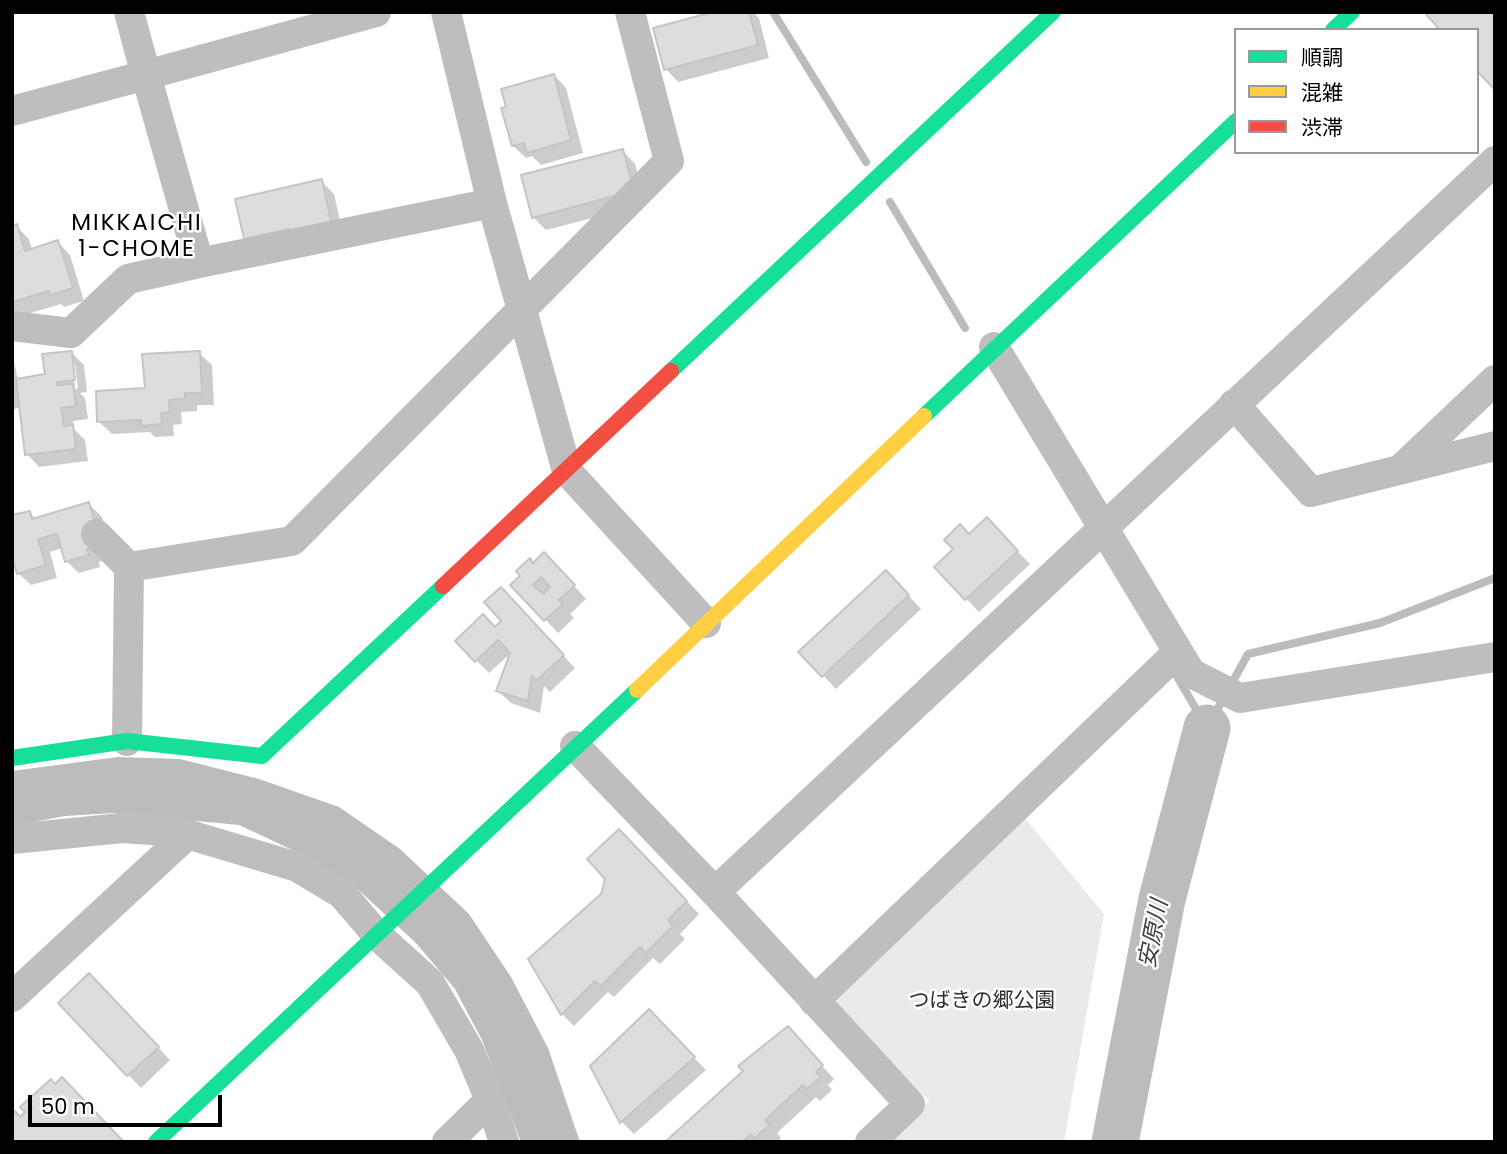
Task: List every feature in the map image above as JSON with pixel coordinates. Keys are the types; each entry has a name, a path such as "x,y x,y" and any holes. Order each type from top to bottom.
{"street":[{"path":"130,12 199,262"},
{"path":"12,111 376,12"},
{"path":"446,12 492,203 568,471 706,622"},
{"path":"129,567 292,541 522,313 669,161 630,12"},
{"path":"12,758 127,741 262,756 1053,12"},
{"path":"1335,28 1352,12"},
{"path":"156,1142 446,874 575,746 1234,123"},
{"path":"715,892 1495,161"},
{"path":"12,327 71,333 128,279 199,262 492,203"},
{"path":"994,347 1096,535 1176,663 1240,698 1495,657"},
{"path":"1400,470 1495,380"},
{"path":"1234,404 1311,492 1495,446"},
{"path":"96,534 129,567 127,741"},
{"path":"814,1001 1176,663"},
{"path":"575,746 715,892 910,1104 870,1142"},
{"path":"12,839 121,828 188,834 297,867 342,894 378,936 430,983 469,1050 504,1142"},
{"path":"12,997 188,834"},
{"path":"447,1142 490,1100"}],"green space":[{"name":"つばきの郷公園","path":"1024,817 1104,914 1064,1142 887,1142 929,1101 839,1009 834,993"}],"shaded area":[{"path":"118,757 180,759 259,779 339,807 400,849 469,914 511,977 548,1048 580,1142 521,1142 482,1040 455,989 416,943 351,883 303,855 239,825 113,813 65,816 12,826 12,771"}],"building":[{"path":"713,12 749,12 758,45 664,70 653,28"},
{"path":"1424,12 1495,12 1495,90 1479,73 1479,28 1438,28"},
{"path":"554,74 571,140 527,153 524,143 512,146 501,108 506,107 501,89"},
{"path":"623,149 634,191 532,218 521,175"},
{"path":"322,179 332,226 290,235 289,229 244,239 235,199"},
{"path":"17,224 25,251 58,240 73,288 50,295 49,291 12,302 12,226"},
{"path":"72,351 75,380 57,382 57,385 73,384 76,406 61,408 64,426 73,425 76,449 25,455 16,379 45,374 42,354"},
{"path":"200,351 202,393 185,393 185,399 169,400 170,412 161,413 162,424 141,426 141,420 97,422 96,391 145,388 142,354"},
{"path":"89,502 99,537 97,546 87,549 89,555 65,562 57,534 38,539 46,565 17,574 12,557 12,515 30,511 32,519"},
{"path":"987,517 1018,551 965,600 934,567 953,549 944,540 960,524 969,534"},
{"path":"544,552 575,585 559,600 563,604 544,621 510,585 520,576 516,571 530,558 533,563"},
{"path":"886,570 909,595 822,677 798,652"},
{"path":"541,577 550,587 543,594 533,585"},
{"path":"501,587 564,655 536,681 532,676 528,701 496,691 510,653 498,640 475,662 455,641 483,614 495,627 501,621 484,602"},
{"path":"619,829 687,901 668,920 673,926 646,953 640,947 601,986 595,981 561,1015 528,959 601,894 605,879 587,859"},
{"path":"89,973 159,1047 127,1076 58,1003"},
{"path":"649,1009 695,1057 620,1123 590,1066"},
{"path":"788,1026 823,1065 816,1072 821,1077 806,1089 803,1085 765,1120 770,1125 754,1138 751,1134 742,1142 665,1142 743,1071 738,1066"},
{"path":"62,1077 122,1142 12,1142 12,1113 15,1111 20,1117 25,1112 20,1107 51,1079 55,1084"}],"waterway":[{"path":"773,12 866,162"},
{"path":"890,202 965,328"},
{"path":"1207,728 1248,654 1380,623 1495,578"},
{"path":"1175,673 1207,728"},
{"name":"安原川","path":"1115,1142 1162,899 1207,728"}],"traffic: fast":[{"path":"671,371 1053,12"},
{"path":"1335,28 1352,12"},
{"path":"924,416 1234,123"},
{"path":"12,758 127,741 262,756 443,586"},
{"path":"156,1142 637,690"}],"traffic: slow":[{"path":"637,690 924,416"}],"traffic: jam":[{"path":"443,586 671,371"}],"district":[{"name":"MIKKAICHI 1-CHOME","path":"137,237"}]}
